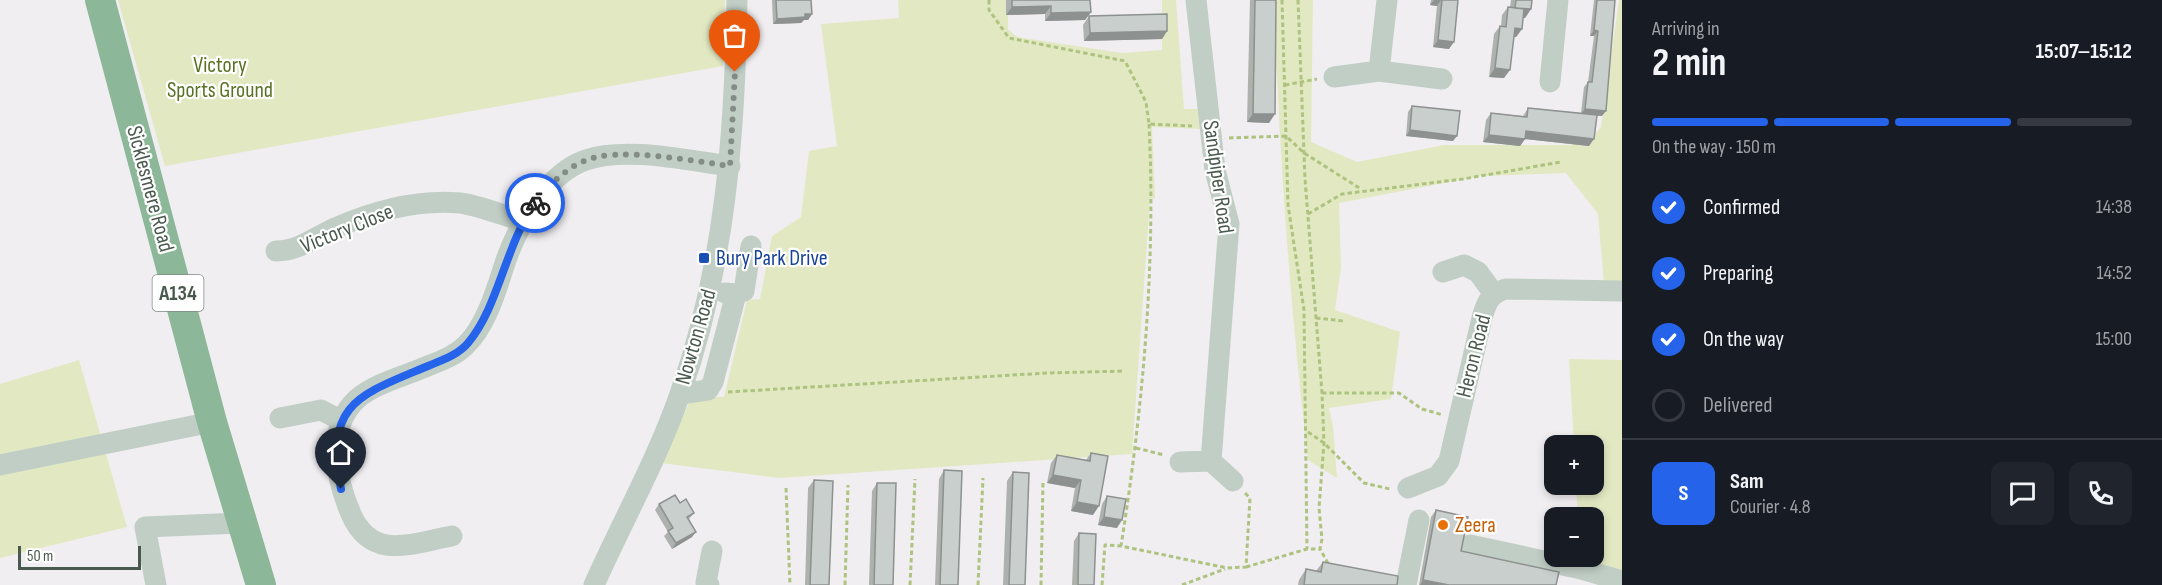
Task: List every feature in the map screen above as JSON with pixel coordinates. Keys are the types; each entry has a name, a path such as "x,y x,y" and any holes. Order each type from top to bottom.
{"highway":[{"name":"Sicklesmere Road","path":"100,0 212,422 240,523 261,585"}],"street":[{"name":"Nowton Road","path":"594,585 680,394 710,290 722,231 730,166 737,0"},
{"name":"Sandpiper Road","path":"1196,0 1215,170 1228,224 1211,462"},
{"path":"1379,71 1387,0"},
{"path":"1550,82 1558,0"},
{"path":"1334,77 1379,71 1442,79"},
{"path":"438,533 393,546 370,542 363,535 351,516 341,489 336,459 342,421 348,409 370,390 452,356 467,345 484,317 522,221 539,197 561,175 585,160 605,156 632,156 730,166"},
{"name":"Victory Close","path":"276,251 292,251 334,229 383,210 428,203 460,203 522,221"},
{"path":"710,290 736,294 744,291 751,246"},
{"path":"1443,272 1464,265 1478,272 1494,294"},
{"name":"Heron Road","path":"1402,491 1429,481 1443,471 1449,461 1482,318 1494,294 1506,289 1622,291"},
{"path":"680,394 708,390 736,294"},
{"path":"279,418 321,410 342,421"},
{"path":"0,465 212,422"},
{"path":"1180,462 1211,462 1233,481"},
{"path":"1406,585 1419,520"},
{"path":"156,585 146,527 240,523"},
{"path":"1470,545 1581,569 1622,581"},
{"path":"709,585 706,582 712,552"}],"path":[{"path":"989,0 989,10 1008,38 1125,61 1146,102 1153,199 1136,448 1120,546"},
{"path":"1282,0 1288,205 1304,310 1308,432 1307,549"},
{"path":"1298,0 1304,153 1322,393 1324,443 1319,508 1322,539 1320,549 1327,564 1333,567"},
{"path":"1285,85 1334,77"},
{"path":"1149,124 1211,133 1286,136 1304,153 1362,190"},
{"path":"1308,214 1342,194 1463,179 1561,162"},
{"path":"1316,318 1344,321"},
{"path":"708,390 725,392 1047,373 1125,371"},
{"path":"1322,393 1399,393 1422,409 1459,419"},
{"path":"1308,432 1324,443 1364,483 1402,491"},
{"path":"1136,448 1180,462"},
{"path":"978,585 983,478"},
{"path":"910,585 915,479"},
{"path":"1233,481 1250,498 1246,567"},
{"path":"1041,585 1043,482"},
{"path":"845,585 848,485"},
{"path":"786,488 790,585"},
{"path":"1102,585 1105,545 1227,568 1246,567 1307,549 1320,549"},
{"path":"1182,585 1227,568"}],"green space":[{"name":"Victory Sports Ground","path":"118,0 725,0 723,66 165,166"},
{"path":"898,0 1008,0 1008,29 1017,37 1122,53 1162,50 1162,0 1176,0 1184,109 1201,109 1203,129 1152,127 1155,198 1150,199 1132,454 779,478 661,463 692,397 724,397 747,300 760,299 772,236 801,217 809,151 837,146 821,24 899,18"},
{"path":"1274,0 1313,0 1311,142 1357,162 1444,145 1571,145 1596,133 1601,127 1619,0 1622,0 1622,289 1604,284 1598,214 1566,173 1481,176 1339,203 1341,268 1335,310 1400,332 1391,399 1329,408 1333,426 1337,478 1308,460 1286,230"},
{"path":"1569,359 1622,360 1622,571 1604,565 1604,507 1577,507 1577,495 1604,495 1604,435 1573,435"},
{"path":"79,360 127,527 0,558 0,384"}],"building":[{"path":"776,0 811,0 812,14 805,14 805,17 777,19"},
{"path":"1012,0 1090,0 1091,12 1051,13 1051,6 1012,7"},
{"path":"1255,0 1276,0 1275,114 1253,114"},
{"path":"1442,0 1458,0 1454,42 1438,40"},
{"path":"1516,0 1532,0 1531,9 1515,8"},
{"path":"1597,0 1615,0 1606,111 1585,109 1588,82 1592,82 1598,31 1594,30"},
{"path":"1508,7 1524,9 1522,29 1515,28 1510,70 1495,68 1500,26 1506,27"},
{"path":"1167,14 1167,31 1090,33 1089,16"},
{"path":"1412,106 1460,111 1457,136 1410,130"},
{"path":"1528,108 1597,115 1594,139 1526,131 1525,139 1489,135 1491,113 1527,117"},
{"path":"1091,453 1108,456 1099,506 1077,502 1081,480 1053,475 1057,455 1090,461"},
{"path":"944,470 962,471 958,585 940,585"},
{"path":"1013,472 1029,473 1025,585 1009,585"},
{"path":"814,480 833,481 829,585 810,585"},
{"path":"877,483 896,483 893,585 874,585"},
{"path":"675,495 680,503 686,499 694,513 687,517 696,532 676,543 668,531 673,528 659,504"},
{"path":"1107,496 1126,499 1122,520 1104,517"},
{"path":"1436,510 1468,517 1461,551 1559,572 1556,585 1449,585 1423,580"},
{"path":"1079,533 1096,534 1094,585 1078,585"},
{"path":"1323,562 1398,576 1397,585 1304,585 1306,569 1321,572"}],"way so far":[{"path":"535,203 561,175 585,160 605,156 650,157 730,166 735,72"}],"place":[{"name":"Bury Park Drive","path":"704,258"},
{"name":"Zeera","path":"1443,525"}],"route":[{"path":"341,489 336,459 338,434 348,409 370,390 452,356 467,345 484,317 522,221 535,203"}]}
